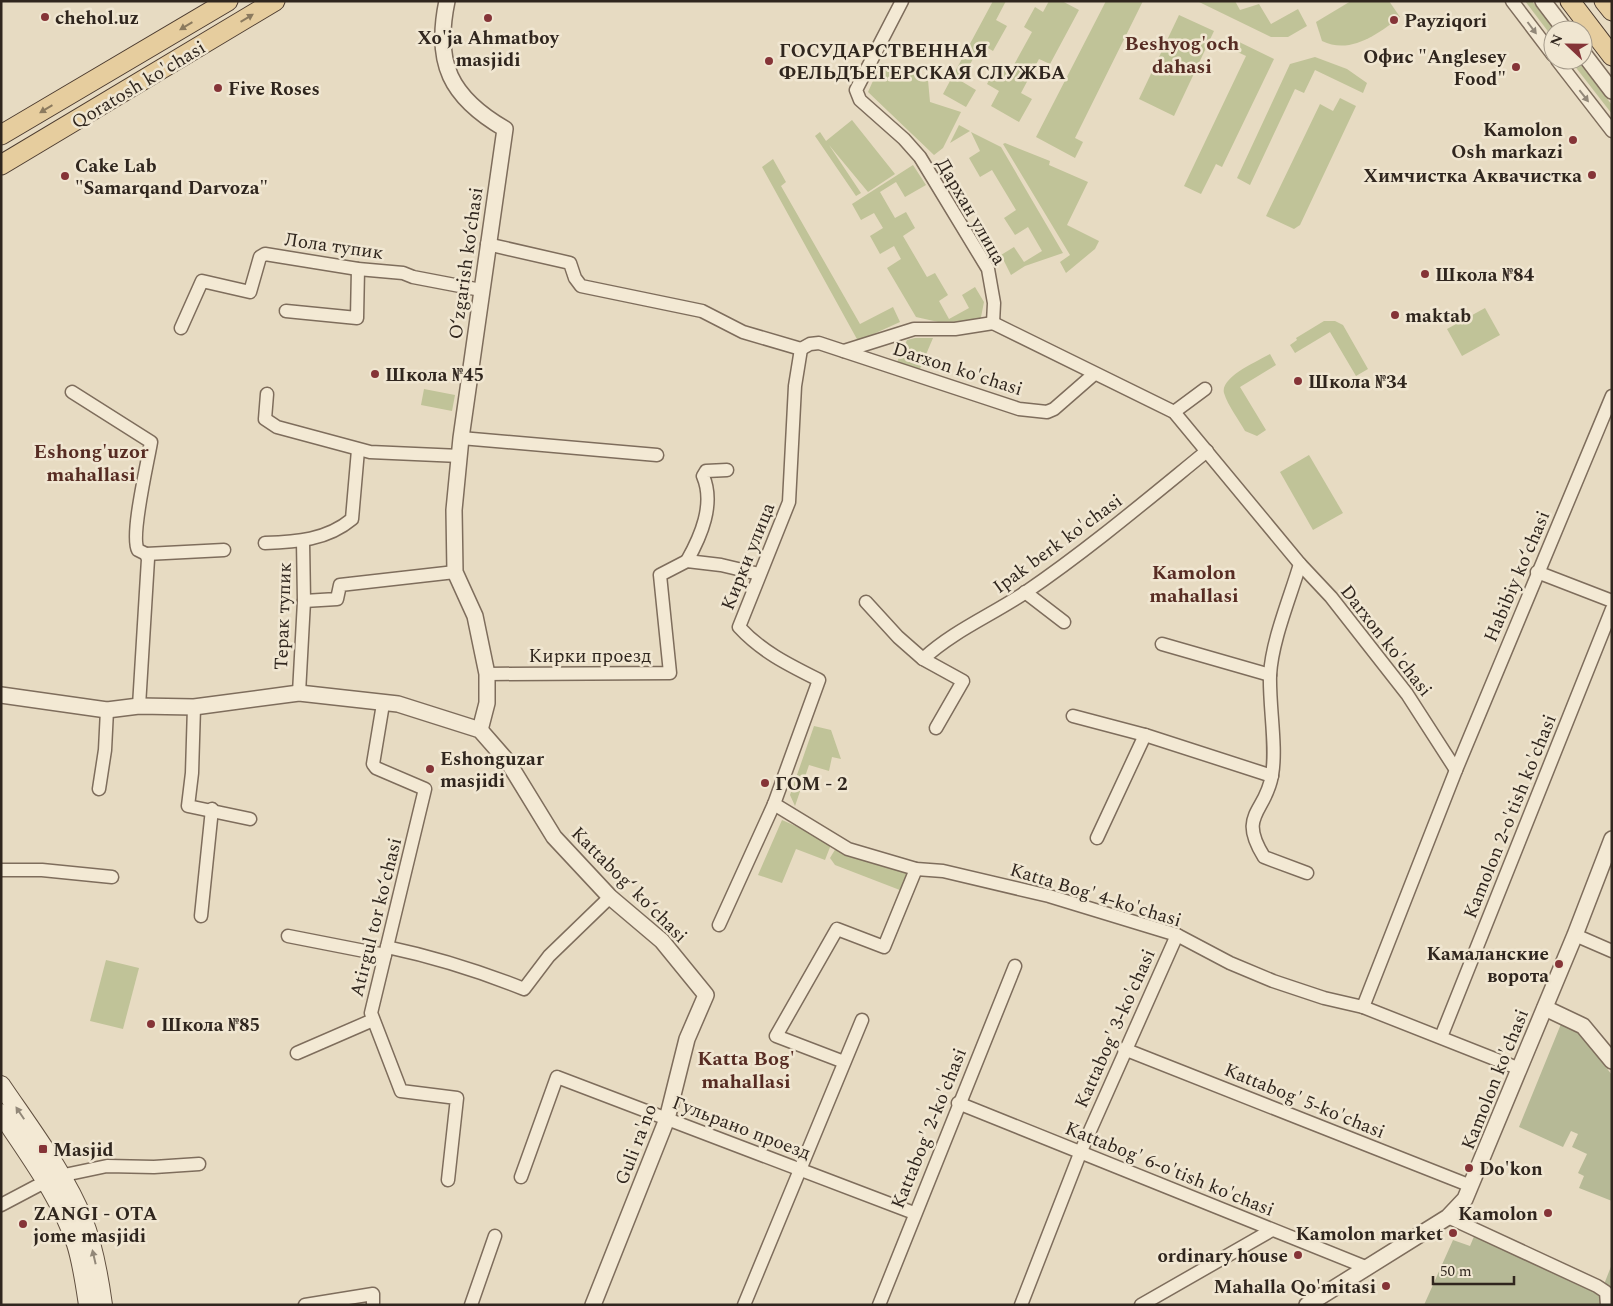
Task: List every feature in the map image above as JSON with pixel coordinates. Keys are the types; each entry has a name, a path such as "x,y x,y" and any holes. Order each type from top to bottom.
{"main road":[{"name":"Qoratosh ko'chasi","path":"1,135 228,1"},
{"name":"Qoratosh ko'chasi","path":"1,165 275,1"},
{"path":"1570,1 1610,54"},
{"path":"1604,1 1612,11"},
{"path":"1,1085 54,1180 76,1245 88,1305"},
{"path":"1,1113 54,1180 72,1196 90,1240 103,1305"}],"street":[{"name":"O‘zgarish ko‘chasi","path":"447,1 442,27 442,44 448,72 470,103 488,119 505,129 487,244 461,438 454,510 455,572 475,616 488,674 487,703 480,730"},
{"name":"Дархан улица","path":"902,1 856,90 860,100 904,139 920,157 988,269 994,303 993,323"},
{"path":"1512,1 1543,42"},
{"path":"1543,1 1557,20"},
{"path":"1593,66 1612,90"},
{"path":"1565,70 1612,131"},
{"path":"487,244 570,263 575,278 581,286 702,310 743,332 801,349"},
{"name":"Лола тупик","path":"181,328 202,281 250,292 262,254 358,269 403,273 413,277 481,290"},
{"path":"286,311 356,318 358,269"},
{"path":"844,351 914,329 955,329 993,323"},
{"name":"Darxon ko'chasi","path":"993,323 1093,375 1174,412 1300,564 1331,597 1407,694 1456,770"},
{"name":"Darxon ko'chasi","path":"801,349 814,343 844,351 1020,409 1040,412 1054,409 1093,375"},
{"name":"Кирки улица","path":"719,925 774,804 819,680 772,656 753,642 739,627 789,502 795,386 801,349"},
{"path":"1174,412 1205,389"},
{"path":"72,392 151,442 138,518 136,545 138,550 146,554 224,550"},
{"path":"267,394 264,414 268,423 358,450 460,456"},
{"name":"Habibiy koʻchasi","path":"1456,770 1612,396"},
{"path":"461,438 657,455"},
{"name":"Терак тупик","path":"265,543 303,541 322,536 352,519 358,450"},
{"name":"Ipak berk ko'chasi","path":"923,659 937,645 1025,592 1100,538 1207,451"},
{"path":"728,470 706,471 703,476 707,485 708,505 696,544 687,561 721,565 759,574"},
{"name":"Терак тупик","path":"299,693 304,600 303,541"},
{"path":"139,706 146,554"},
{"name":"Кирки проезд","path":"488,674 670,673 660,575 687,561"},
{"path":"1300,564 1273,657 1270,675 1272,776 1253,821 1252,834 1264,857 1307,873"},
{"path":"304,600 337,598 340,585 455,572"},
{"path":"1537,572 1612,601"},
{"path":"1025,592 1064,622"},
{"path":"866,602 898,637 923,659 963,681 936,728"},
{"name":"Kamolon 2-o'tish ko'chasi","path":"1441,1037 1612,609"},
{"path":"1162,644 1270,675"},
{"path":"1,695 107,710 139,706 194,707 299,693 383,704 398,704 480,730"},
{"name":"Atirgul tor koʻchasi","path":"383,704 373,764 376,768 425,789 371,1013 401,1091 457,1098 448,1180"},
{"path":"194,707 192,773 188,806 212,809 250,819"},
{"path":"99,789 105,750 107,710"},
{"path":"1073,716 1145,735 1272,776"},
{"name":"Kattabogʻ koʻchasi","path":"480,730 508,762 554,837 610,897 662,941 706,995"},
{"path":"1097,838 1145,735"},
{"path":"1363,1007 1456,770"},
{"name":"Katta Bog' 4-ko'chasi","path":"774,804 848,849 916,869 943,871 1049,896 1177,935 1230,963 1273,981 1324,998 1363,1007 1520,1069"},
{"path":"201,916 212,809"},
{"name":"Kamolon ko'chasi","path":"1306,1305 1448,1217 1459,1207 1471,1186 1520,1069 1612,839"},
{"path":"844,1062 776,1036 788,1011 838,929 884,947 916,869"},
{"path":"1,870 42,870 112,877"},
{"path":"288,936 434,957 483,972 524,989 549,956 610,897"},
{"name":"Kattabog' 3-ko'chasi","path":"1021,1305 1081,1151 1124,1049 1177,935"},
{"path":"1574,935 1612,951"},
{"name":"Kattabog' 2-ko'chasi","path":"879,1305 958,1102 1015,966"},
{"name":"Guli ra'no","path":"593,1305 667,1119 687,1039 706,995"},
{"path":"1545,1008 1583,1026 1612,1062"},
{"path":"297,1053 373,1020"},
{"path":"744,1305 862,1020"},
{"name":"Kattabog' 5-ko'chasi","path":"1124,1049 1471,1186"},
{"name":"Гульрано проезд","path":"521,1178 557,1077 914,1213"},
{"name":"Kattabog' 6-o'tish ko'chasi","path":"958,1102 1368,1268"},
{"path":"1,1205 54,1180 107,1166 154,1167 199,1164"},
{"path":"1448,1217 1589,1282 1608,1297"},
{"path":"1141,1305 1272,1230"},
{"path":"471,1305 495,1236"},
{"path":"305,1305 373,1294 373,1305"}],"green space":[{"path":"993,1 1006,1 996,20 1007,26 993,51 981,44 961,81 976,90 966,107 943,94"},
{"path":"1049,1 1062,1 1079,10 1050,64 1039,59 1021,93 1032,99 1019,122 991,106 999,91 987,84 997,65 1010,72 1032,32 1024,27 1035,7 1043,12"},
{"path":"1106,1 1143,1 1075,138 1083,142 1075,158 1036,137"},
{"path":"1197,1 1235,1 1240,10 1259,4 1271,24 1298,9 1307,26 1288,37 1271,37"},
{"path":"1351,1 1389,1 1400,17 1363,41 1343,46 1332,45 1322,41 1316,22"},
{"path":"1525,1 1532,1 1546,20 1543,20 1543,25"},
{"path":"1179,15 1214,31 1174,116 1139,99"},
{"path":"1233,39 1274,59 1222,167 1216,164 1201,194 1184,186 1246,56 1229,48"},
{"path":"1315,57 1347,69 1367,83 1363,93 1315,70 1304,93 1295,89 1250,185 1237,178 1290,64"},
{"path":"881,63 913,72 928,80 930,102 961,112 943,148 934,155 868,92"},
{"path":"1578,70 1585,70 1612,105 1612,114"},
{"path":"1340,98 1356,106 1300,225 1294,229 1266,216 1320,104 1333,111"},
{"path":"852,120 895,174 868,192 829,145 861,193 856,196 815,136 820,132 826,141"},
{"path":"959,125 970,131 950,143"},
{"path":"971,132 1001,147 1063,253 1025,266 1011,275 1001,255 1014,247 1024,262 1042,251 1028,227 1015,235 1004,218 1016,210 992,170 980,177 969,158 980,151"},
{"path":"1005,143 1050,161 1049,165 1088,182 1067,225 1099,241 1095,249 1066,273 1060,262 1070,255 1003,144"},
{"path":"773,159 786,182 781,186 860,324 893,307 900,322 858,341 762,167"},
{"path":"913,165 926,185 905,197 896,182 880,192 895,218 906,212 915,228 903,236 927,277 935,273 948,295 939,301 949,319 969,308 962,295 975,287 984,302 980,322 965,328 916,317 887,268 901,259 894,246 880,254 870,236 883,228 874,213 861,220 852,204"},
{"path":"1485,308 1500,335 1462,356 1447,329"},
{"path":"1324,321 1335,321 1343,325 1368,369 1356,376 1330,332 1295,353 1290,345 1297,340 1296,338"},
{"path":"933,338 919,371 897,362 907,340"},
{"path":"1270,354 1276,365 1240,387 1266,430 1257,436 1245,431 1228,403 1224,387 1234,375"},
{"path":"424,389 455,395 452,411 421,405"},
{"path":"1309,455 1343,513 1313,530 1280,472"},
{"path":"814,726 831,730 841,759 832,757 829,771 809,765 795,806 790,795"},
{"path":"782,820 832,842 825,860 796,849 782,883 758,875"},
{"path":"836,848 912,874 905,892 835,865 830,858"},
{"path":"106,960 139,968 123,1029 90,1021"},
{"path":"1561,1024 1579,1033 1612,1075 1612,1201 1579,1188 1584,1176 1578,1173 1587,1154 1572,1147 1578,1134 1571,1131 1563,1147 1519,1127"},
{"path":"1475,1234 1601,1292 1612,1264 1612,1305 1424,1305 1453,1240 1470,1246"}],"place":[{"name":"chehol.uz","path":"45,17"},
{"name":"Xo'ja Ahmatboy masjidi","path":"488,18"},
{"name":"Payziqori","path":"1394,20"},
{"name":"ГОСУДАРСТВЕННАЯ ФЕЛЬДЪЕГЕРСКАЯ СЛУЖБА","path":"769,61"},
{"name":"Офис \"Anglesey Food\"","path":"1516,67"},
{"name":"Five Roses","path":"218,88"},
{"name":"Kamolon Osh markazi","path":"1573,140"},
{"name":"Химчистка Аквачистка","path":"1592,175"},
{"name":"Cake Lab \"Samarqand Darvoza\"","path":"65,176"},
{"name":"Школа №84","path":"1425,274"},
{"name":"maktab","path":"1395,315"},
{"name":"Школа №45","path":"375,374"},
{"name":"Школа №34","path":"1298,381"},
{"name":"Eshonguzar masjidi","path":"430,769"},
{"name":"ГОМ - 2","path":"765,783"},
{"name":"Камаланские ворота","path":"1559,964"},
{"name":"Школа №85","path":"151,1024"},
{"name":"Masjid","path":"43,1149"},
{"name":"Do'kon","path":"1469,1168"},
{"name":"Kamolon","path":"1548,1213"},
{"name":"ZANGI - OTA jome masjidi","path":"23,1224"},
{"name":"Kamolon market","path":"1453,1233"},
{"name":"ordinary house","path":"1298,1255"},
{"name":"Mahalla Qo'mitasi","path":"1386,1286"}],"district":[{"name":"Beshyog'och dahasi","path":"1182,54"},
{"name":"Eshong'uzor mahallasi","path":"91,462"},
{"name":"Kamolon mahallasi","path":"1194,584"},
{"name":"Katta Bog' mahallasi","path":"746,1070"}]}
